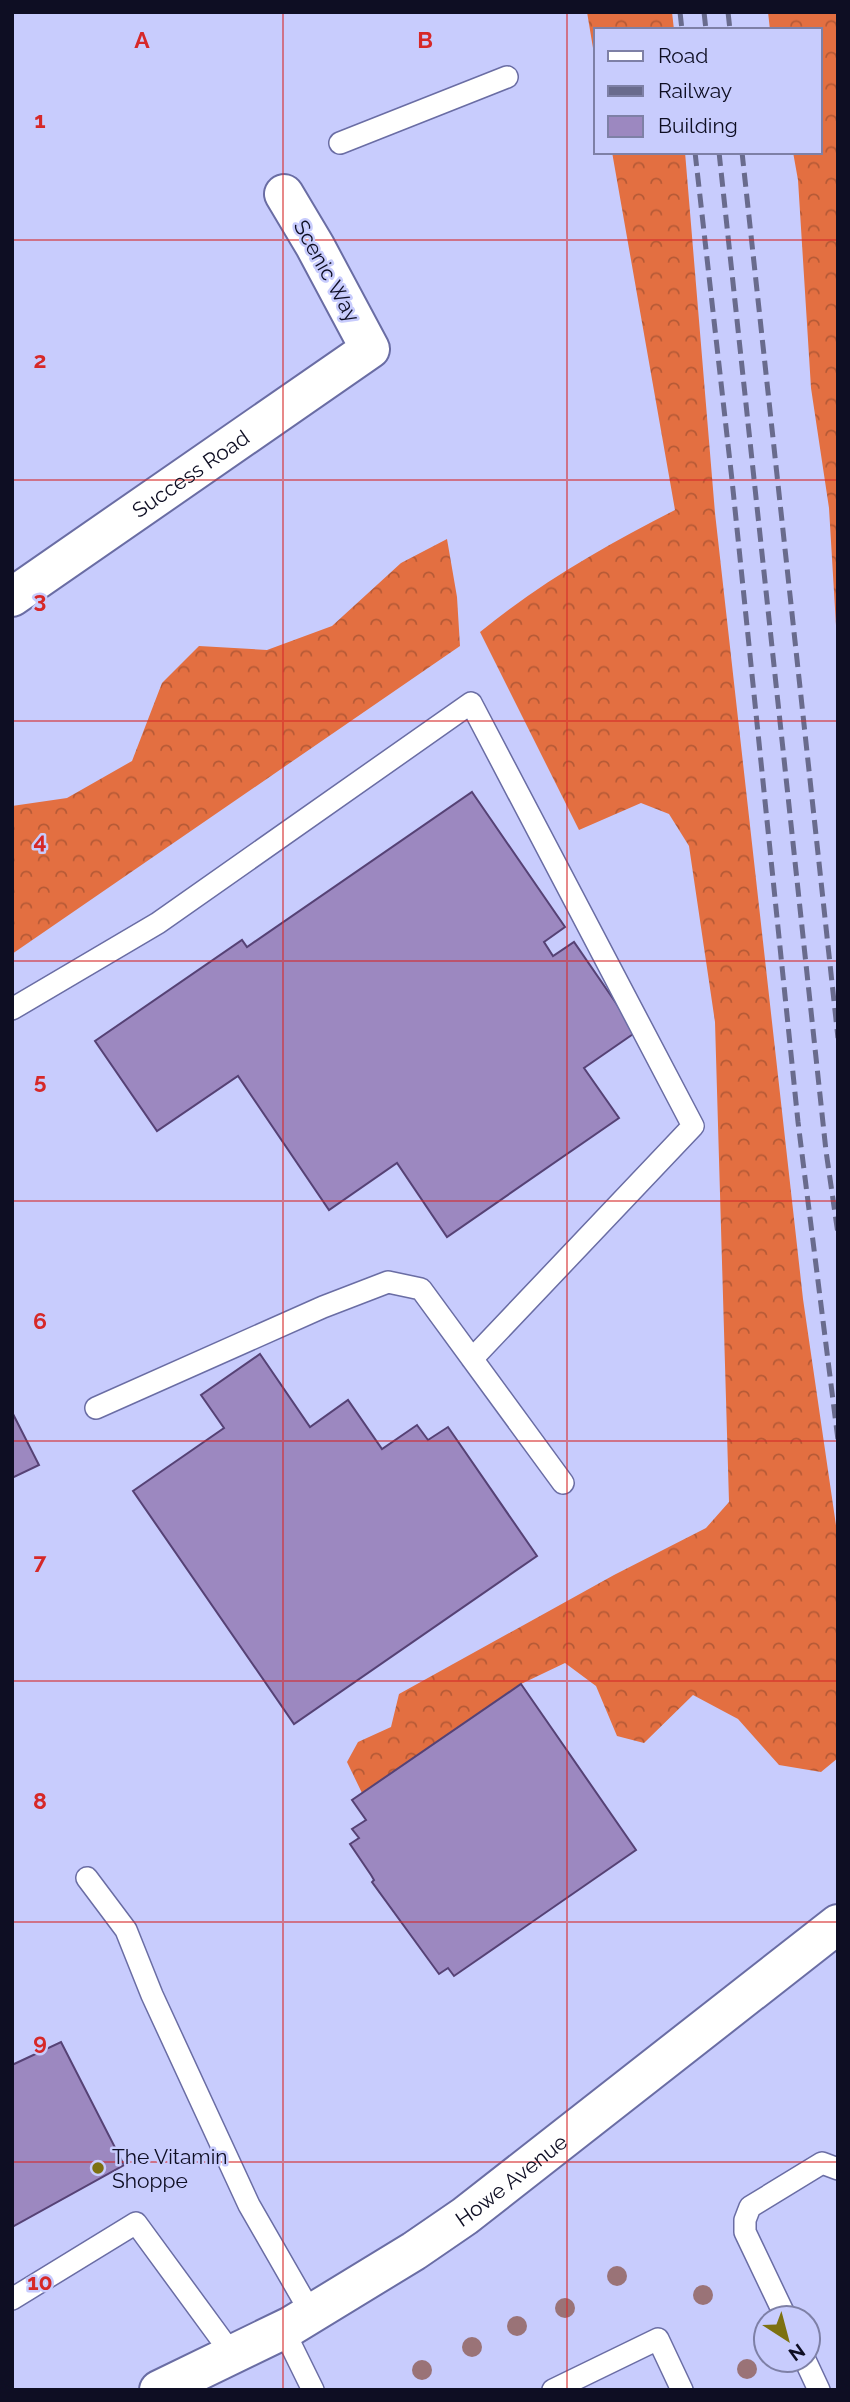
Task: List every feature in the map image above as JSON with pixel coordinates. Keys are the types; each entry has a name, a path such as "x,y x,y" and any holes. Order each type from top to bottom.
{"street":[{"name":"Scenic Way","path":"284,194 370,349"},
{"name":"Success Road","path":"12,597 370,349"},
{"name":"Howe Avenue","path":"159,2390 297,2321 414,2251 465,2216 837,1925"}],"lane":[{"path":"340,143 507,77"},
{"path":"12,1009 158,923 471,703 693,1126 472,1359"},
{"path":"96,1408 323,1307 388,1282 421,1289 563,1483"},
{"path":"87,1878 127,1930 157,2006 249,2205 297,2321 313,2390"},
{"path":"779,2304 745,2232 745,2220 750,2207 822,2162 838,2169"},
{"path":"12,2299 136,2223 232,2354"},
{"path":"553,2390 658,2339 682,2390"},
{"path":"812,2374 819,2390"}],"green space":[{"path":"587,12 672,12 674,28 594,28 594,54"},
{"path":"768,12 838,12 838,659 829,508 811,388 798,180 793,154 822,154 822,28 770,28"},
{"path":"612,154 685,154 715,513 803,1299 838,1539 838,1758 821,1772 779,1765 738,1719 693,1695 644,1743 617,1736 596,1686 565,1663 521,1684 362,1793 347,1762 358,1742 391,1727 399,1694 614,1575 706,1528 729,1502 715,1022 689,846 669,814 641,803 579,830 480,632 526,597 574,566 675,510"},
{"path":"447,539 457,597 460,646 12,954 12,806 67,798 132,761 162,683 199,646 267,650 332,626 401,563"}],"building":[{"path":"472,792 565,927 544,942 553,956 574,942 636,1032 584,1068 619,1118 447,1237 397,1163 329,1210 238,1076 157,1131 95,1041 242,940 247,947"},
{"path":"260,1354 310,1427 348,1400 382,1449 417,1425 428,1440 448,1427 537,1556 294,1724 133,1491 224,1428 201,1395"},
{"path":"12,1412 39,1465 12,1478"},
{"path":"521,1684 636,1850 454,1976 448,1968 439,1974 372,1882 374,1880 350,1844 359,1838 352,1829 366,1820 352,1800"},
{"path":"61,2042 124,2165 12,2227 12,2065"}],"railway":[{"path":"680,12 682,28"},
{"path":"704,12 706,28"},
{"path":"728,12 730,28"},
{"path":"695,154 732,480 798,1122 838,1440"},
{"path":"719,154 826,1151 838,1234"},
{"path":"742,154 838,1038"}],"place":[{"name":"The Vitamin Shoppe","path":"98,2168"}]}
